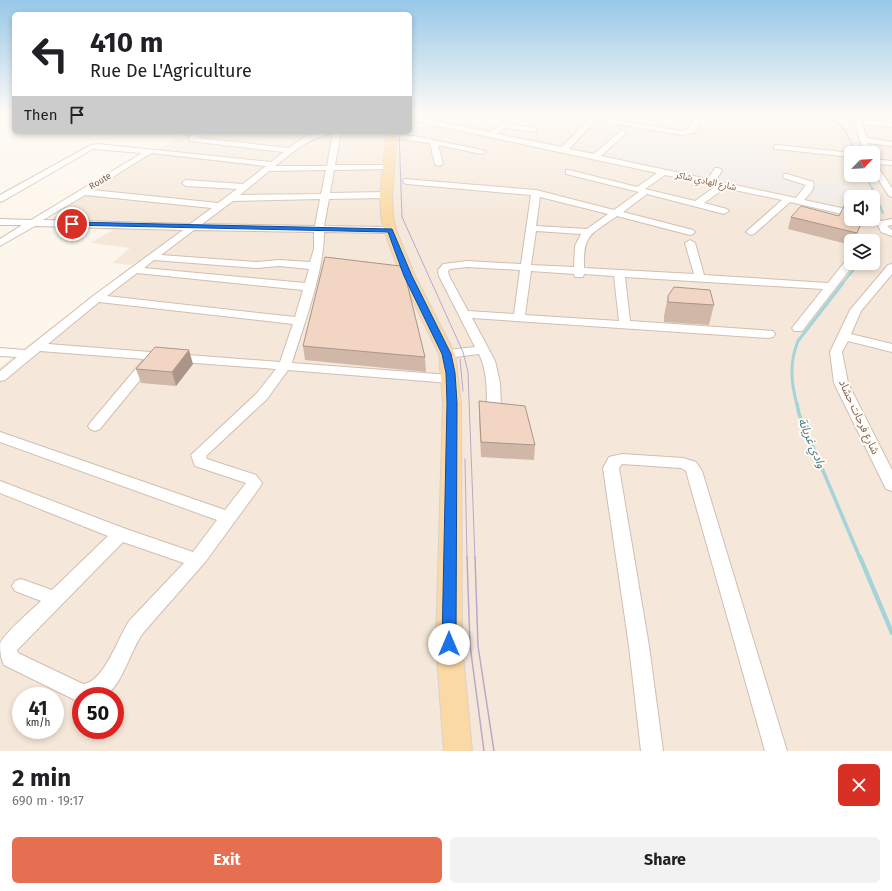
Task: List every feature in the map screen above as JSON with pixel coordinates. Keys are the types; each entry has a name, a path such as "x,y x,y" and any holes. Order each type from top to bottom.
{"main road":[{"path":"391,148 386,195 387,216 390,230 408,276 447,354 450,379 452,403 449,644 458,751"}],"street":[{"path":"0,199 89,148"},
{"path":"119,148 269,167 389,167"},
{"path":"273,148 290,150"},
{"path":"0,377 97,298 230,198 293,148"},
{"path":"120,534 54,598 7,648 7,653 11,659 82,694 88,695 97,691 112,674 126,642 137,626 196,560 254,483 250,479 200,462 198,455 262,396 285,366 300,321 319,250 318,229 334,148"},
{"path":"435,148 439,164"},
{"path":"463,148 482,152"},
{"name":"شارع الهادي شاكر","path":"555,148 844,212"},
{"path":"595,156 604,148"},
{"path":"777,148 844,154"},
{"name":"Route","path":"0,243 150,151"},
{"path":"589,177 614,161"},
{"path":"880,162 892,163"},
{"path":"711,182 718,170"},
{"path":"568,172 724,211"},
{"path":"579,273 580,244 585,235 642,191 663,172"},
{"path":"787,176 810,184 810,187 799,202"},
{"path":"881,179 892,180"},
{"path":"881,179 892,194"},
{"path":"407,181 536,192 690,232"},
{"path":"186,183 244,187"},
{"path":"697,204 723,185"},
{"path":"83,192 218,206"},
{"path":"519,317 536,192"},
{"path":"230,198 386,195"},
{"path":"751,232 788,199"},
{"path":"0,222 390,230"},
{"path":"889,223 882,228 891,234"},
{"path":"531,228 590,232"},
{"path":"690,243 700,278"},
{"path":"152,257 257,265 279,263 315,266"},
{"path":"494,408 492,372 489,361 463,314 442,271 443,268 447,266 831,288"},
{"path":"134,270 309,287"},
{"path":"798,328 844,270"},
{"name":"شارع فرحات حشاد","path":"890,272 856,310 836,352 841,383 891,482"},
{"path":"619,275 700,278 831,288"},
{"path":"619,275 625,325"},
{"path":"97,298 300,321"},
{"path":"463,314 769,334"},
{"path":"844,336 892,348"},
{"path":"0,352 33,350 154,356 450,379"},
{"path":"447,354 482,350"},
{"path":"95,426 154,356"},
{"path":"0,437 228,518"},
{"path":"652,751 639,646 610,468 614,461 622,459 683,463 691,466 694,471 776,751"},
{"path":"0,488 120,534 196,560"},
{"path":"21,586 54,598"}],"shaded area":[{"path":"160,148 844,148 844,182 880,182 880,148 892,148 892,751 0,751 0,367 133,265 112,263 130,248 90,243 113,230 41,226 85,195"},
{"path":"598,148 761,148 787,163 788,176 861,185 863,190 844,190 844,206 594,152"}],"building":[{"path":"801,206 839,216 844,206 844,226 860,226 857,233 791,217"},
{"path":"325,257 400,266 406,279 425,357 303,346"},
{"path":"674,287 710,290 714,305 668,302 668,296"},
{"path":"155,347 189,350 172,372 136,369"},
{"path":"479,401 525,406 535,445 481,442"}],"waterway":[{"name":"وادي غريانة","path":"869,182 872,189"},
{"name":"وادي غريانة","path":"872,188 883,213"},
{"name":"وادي غريانة","path":"842,284 853,270"},
{"name":"وادي غريانة","path":"797,405 793,388 792,365 798,341 843,283"},
{"name":"وادي غريانة","path":"797,404 799,414 860,558"},
{"name":"وادي غريانة","path":"860,557 892,633"}],"tram line":[{"path":"400,148 402,217 463,352 468,372 475,558"},
{"path":"460,359 463,391"},
{"path":"465,459 467,558"},
{"path":"467,557 470,645 484,751"},
{"path":"475,557 478,646 494,751"}],"route":[{"path":"72,224 390,230 408,276 447,354 450,373 452,403 449,644"}]}
